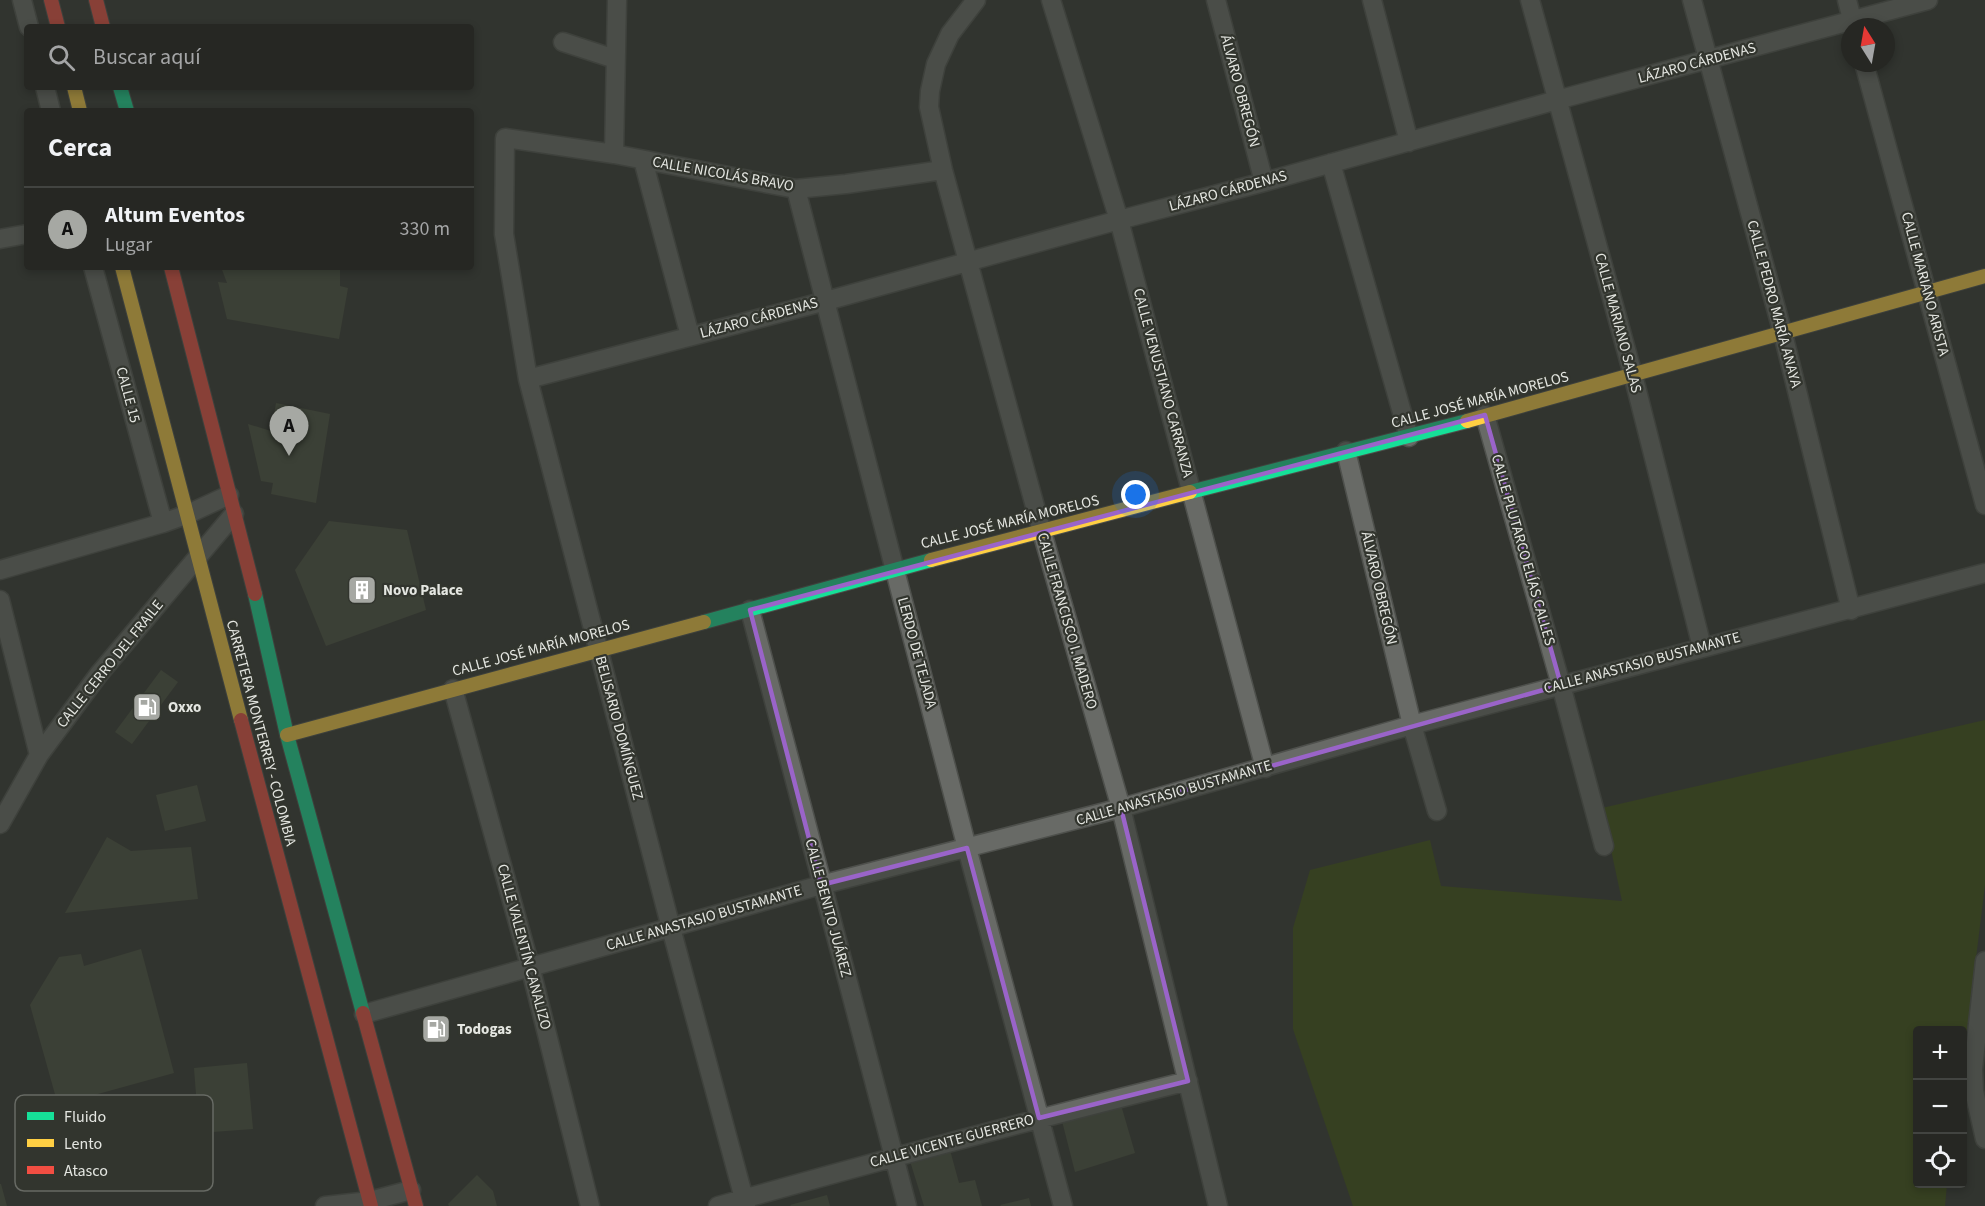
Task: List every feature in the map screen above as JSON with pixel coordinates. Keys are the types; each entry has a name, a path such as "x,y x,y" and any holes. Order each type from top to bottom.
{"main road":[{"path":"51,0 57,24"},
{"path":"96,0 102,24"},
{"path":"75,90 79,108"},
{"path":"121,90 126,108"},
{"name":"CARRETERA MONTERREY - COLOMBIA","path":"123,270 371,1204"},
{"name":"CARRETERA MONTERREY - COLOMBIA","path":"172,270 270,657 287,735 413,1198"},
{"name":"CALLE JOSÉ MARÍA MORELOS","path":"287,735 895,569 1346,451 1409,437 1985,276"}],"street":[{"path":"22,0 28,24"},
{"path":"614,154 617,0"},
{"name":"CALLE FRANCISCO I. MADERO","path":"976,0 950,34 936,64 929,107 943,170 1121,808 1218,1206"},
{"name":"CALLE VENUSTIANO CARRANZA","path":"1051,0 1119,220 1265,768"},
{"name":"ÁLVARO OBREGÓN","path":"1216,0 1264,183"},
{"path":"1372,0 1409,142"},
{"name":"CALLE MARIANO SALAS","path":"1530,0 1633,375 1702,647"},
{"name":"CALLE PEDRO MARÍA ANAYA","path":"1692,0 1783,334 1851,610"},
{"path":"1847,0 1852,18"},
{"name":"LÁZARO CÁRDENAS","path":"1869,18 1928,0"},
{"name":"LÁZARO CÁRDENAS","path":"528,379 1264,183 1557,100 1841,26"},
{"path":"564,42 615,58"},
{"name":"CALLE MARIANO ARISTA","path":"1866,72 1985,505"},
{"path":"46,90 50,108"},
{"name":"CALLE NICOLÁS BRAVO","path":"505,138 614,154 796,189 943,170"},
{"name":"BELISARIO DOMÍNGUEZ","path":"505,138 504,234 528,379 670,928 745,1202"},
{"path":"643,160 690,336"},
{"path":"1332,163 1409,437"},
{"name":"LERDO DE TEJADA","path":"796,189 967,848 1063,1206"},
{"path":"0,240 24,235"},
{"name":"CALLE 15","path":"94,270 163,523"},
{"name":"CALLE PLUTARCO ELÍAS CALLES","path":"1485,416 1604,846"},
{"name":"ÁLVARO OBREGÓN","path":"1346,451 1412,725 1437,811"},
{"path":"0,570 163,523 229,495"},
{"name":"CALLE CERRO DEL FRAILE","path":"0,824 39,755 101,671 234,514"},
{"name":"CALLE ANASTASIO BUSTAMANTE","path":"364,1014 821,885 1121,808 1412,725 1985,573"},
{"path":"0,600 39,755"},
{"name":"CALLE BENITO JUÁREZ","path":"750,610 907,1206"},
{"name":"CALLE VALENTÍN CANALIZO","path":"453,689 530,966 590,1206"},
{"path":"1985,961 1973,1069 1974,1091 1985,1140"},
{"name":"CALLE VICENTE GUERRERO","path":"717,1206 745,1202 893,1156 1188,1081"},
{"path":"325,1206 371,1204 413,1198"}],"highlighted area":[{"path":"1485,415 1561,685 1121,808 1188,1081 1039,1118 967,848 821,885 750,610"}],"green space":[{"path":"1985,720 1985,885 1967,1031 1967,1026 1913,1026 1913,1188 1947,1188 1945,1206 1353,1206 1293,1029 1293,928 1310,870 1430,840 1441,886 1622,901 1602,808"}],"building":[{"path":"222,270 340,270 340,286 348,288 339,339 227,319 218,282 227,283"},
{"path":"276,403 330,414 316,503 271,494 273,483 261,481 248,424 271,431"},
{"name":"Novo Palace","path":"329,521 407,530 426,610 326,646 295,570"},
{"name":"Oxxo","path":"161,670 178,682 132,744 115,732"},
{"path":"197,785 206,821 165,831 156,795"},
{"path":"107,837 131,851 191,847 198,899 65,913"},
{"path":"141,949 174,1073 94,1095 55,1095 30,1005 59,957 81,954 84,966"},
{"name":"Todogas","path":"439,1018 444,1038 433,1041 428,1021"},
{"path":"247,1063 253,1129 213,1132 213,1095 196,1095 194,1068"},
{"path":"1121,1105 1135,1153 1075,1172 1062,1121"},
{"path":"950,1150 959,1183 975,1180 982,1206 924,1206 910,1161"},
{"path":"477,1175 493,1191 497,1206 449,1206 448,1204"},
{"path":"1,1184 7,1206 0,1206"},
{"path":"827,1195 830,1206 790,1205"},
{"path":"1029,1198 1031,1206 1000,1205"}],"traffic: fast":[{"path":"121,90 126,108"},
{"path":"1190,492 1467,421"},
{"path":"704,622 931,560"},
{"path":"255,594 287,735 363,1013"}],"traffic: slow":[{"path":"75,90 79,108"},
{"path":"123,270 241,720"},
{"path":"1467,421 1985,276"},
{"path":"931,560 1190,492"},
{"path":"287,735 704,622"}],"traffic: jam":[{"path":"51,0 57,24"},
{"path":"96,0 102,24"},
{"path":"172,270 255,594"},
{"path":"241,720 371,1206"},
{"path":"363,1013 416,1206"}],"place":[{"name":"Altum Eventos","path":"289,456"},
{"name":"Novo Palace","path":"362,590"},
{"name":"Oxxo","path":"147,707"},
{"name":"Todogas","path":"436,1029"}]}
